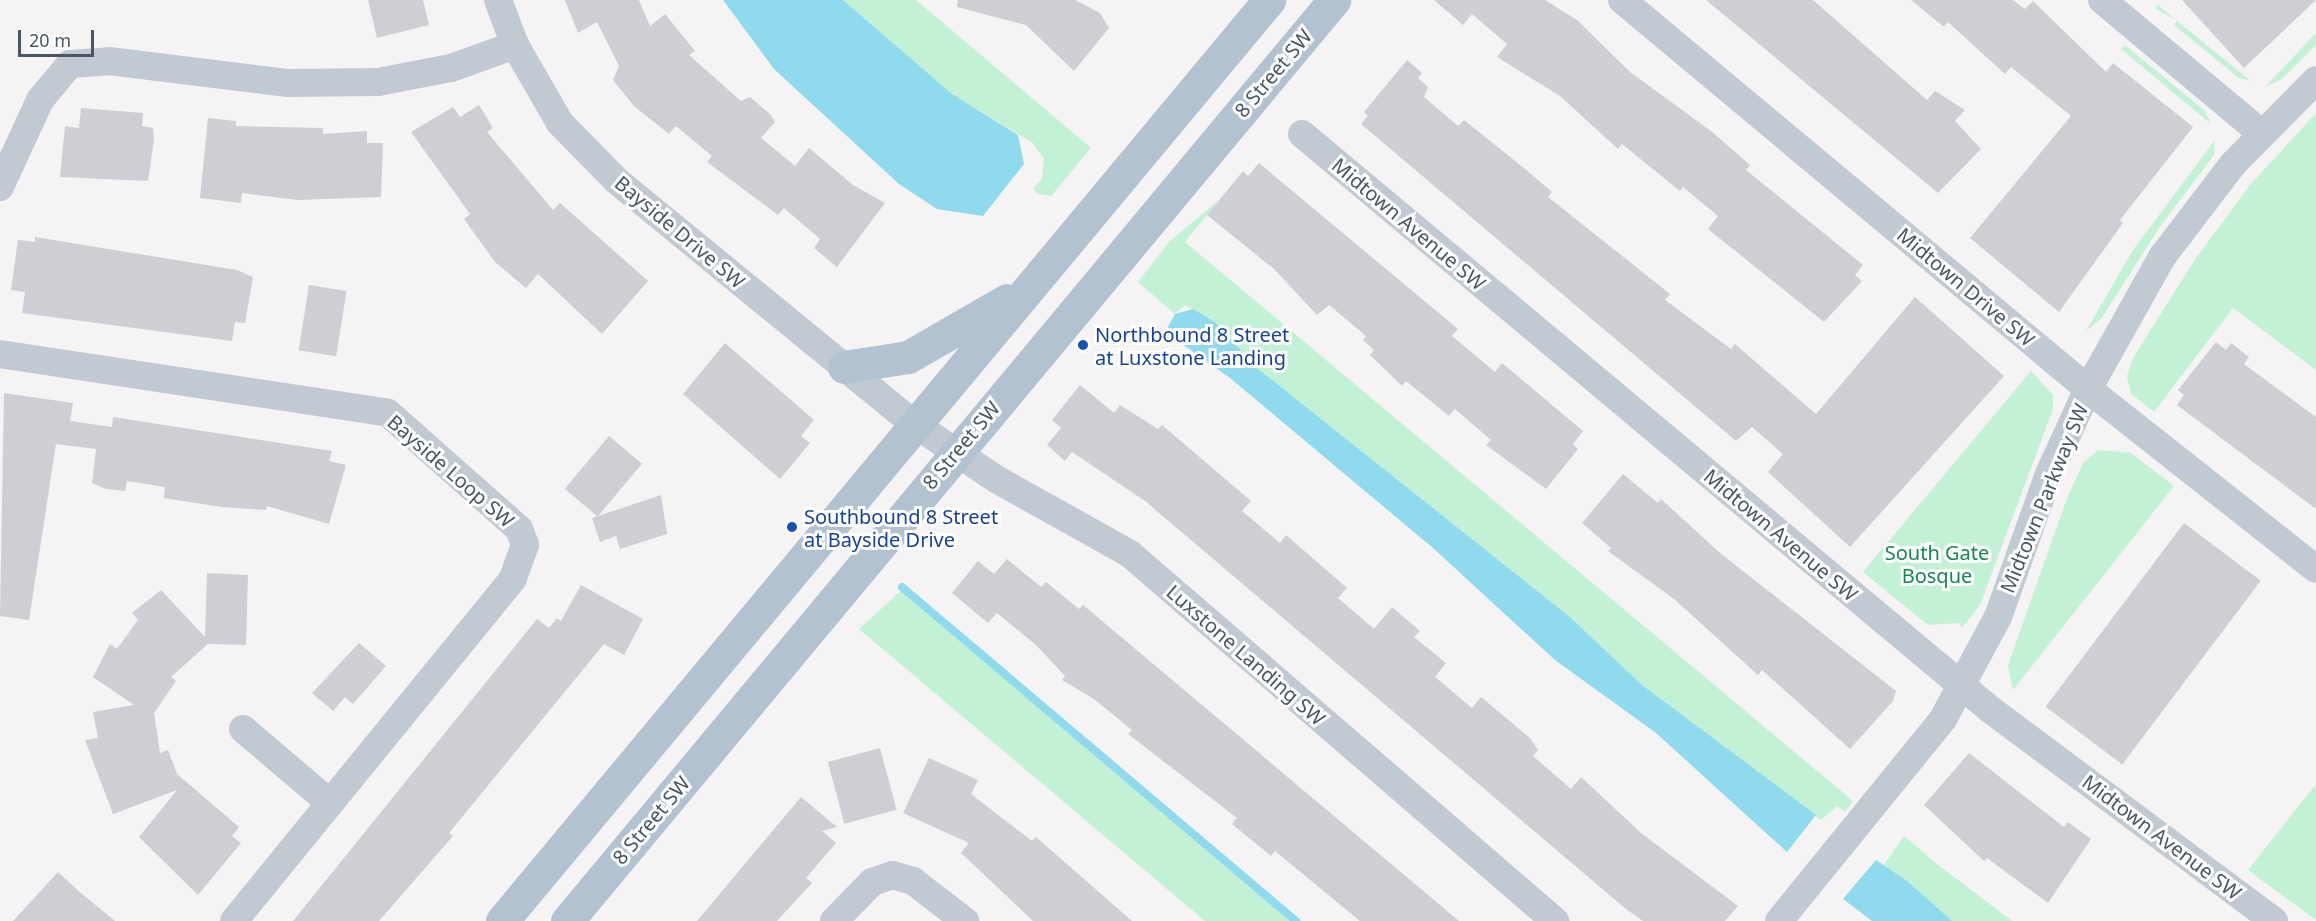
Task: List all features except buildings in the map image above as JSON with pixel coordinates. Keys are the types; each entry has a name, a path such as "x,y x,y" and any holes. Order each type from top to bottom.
{"main road":[{"path":"502,921 913,423 1269,0"},
{"name":"8 Street SW","path":"567,921 955,452 1334,0"},
{"path":"844,367 908,357 1031,285"}],"street":[{"name":"Bayside Drive SW","path":"498,0 515,45 560,123 617,181 913,423"},
{"name":"Midtown Drive SW","path":"1622,0 2088,389 2316,569"},
{"path":"2102,0 2261,134"},
{"path":"0,187 40,100 70,64 109,61 287,83 378,82 451,68 515,45"},
{"name":"Midtown Parkway SW","path":"1779,921 1880,801 1943,719 1998,617 2049,474 2088,389 2162,257 2261,134 2316,80"},
{"name":"Midtown Avenue SW","path":"1302,134 1961,685 2274,921"},
{"name":"Bayside Loop SW","path":"0,354 388,413 519,529 525,545 512,580 234,921"},
{"name":"Luxstone Landing SW","path":"913,423 955,452 1130,554 1555,921"},
{"path":"243,729 330,803"},
{"path":"834,921 872,882 892,875 913,881 965,921"}],"green space":[{"path":"843,0 916,0 1091,148 1051,196 1038,194 1033,189 1042,179 1044,159 1033,143 952,94"},
{"path":"2158,5 2177,21 2155,8"},
{"path":"2177,21 2251,81 2239,78 2174,25"},
{"path":"2316,33 2316,45 2282,79 2265,87"},
{"path":"2125,45 2205,111 2211,124 2121,49"},
{"path":"2316,113 2316,370 2233,308 2154,412 2131,394 2127,376 2133,358 2194,261 2250,185"},
{"path":"2215,140 2214,155 2159,228 2101,319 2086,331 2133,250"},
{"path":"1219,200 1185,242 1853,801 1845,812 1837,806 1821,820 1642,685 1570,617 1257,368 1215,322 1185,305 1175,314 1138,282 1169,242"},
{"name":"South Gate Bosque","path":"2031,371 2053,395 2053,409 1980,605 1962,628 1959,623 1928,625 1863,572"},
{"name":"South Gate Bosque","path":"2098,450 2131,453 2174,486 2013,690 2008,665 2066,501 2083,463"},
{"path":"904,588 1299,921 1205,921 859,629"},
{"path":"2316,784 2316,920 2248,870"},
{"path":"1904,836 2012,921 1952,921 1883,866"}],"water":[{"path":"723,0 843,0 952,94 1018,135 1024,164 983,216 937,209 899,184 774,69"},
{"path":"1193,309 1215,322 1257,368 1570,617 1642,685 1816,815 1787,852 1656,733 1555,660 1433,548 1230,378 1165,332 1175,314"},
{"path":"1876,860 1907,881 1952,921 1872,921 1843,899"}],"waterway":[{"path":"902,587 1296,921"}],"place":[{"name":"Northbound 8 Street at Luxstone Landing","path":"1083,345"},
{"name":"Southbound 8 Street at Bayside Drive","path":"792,527"}]}
